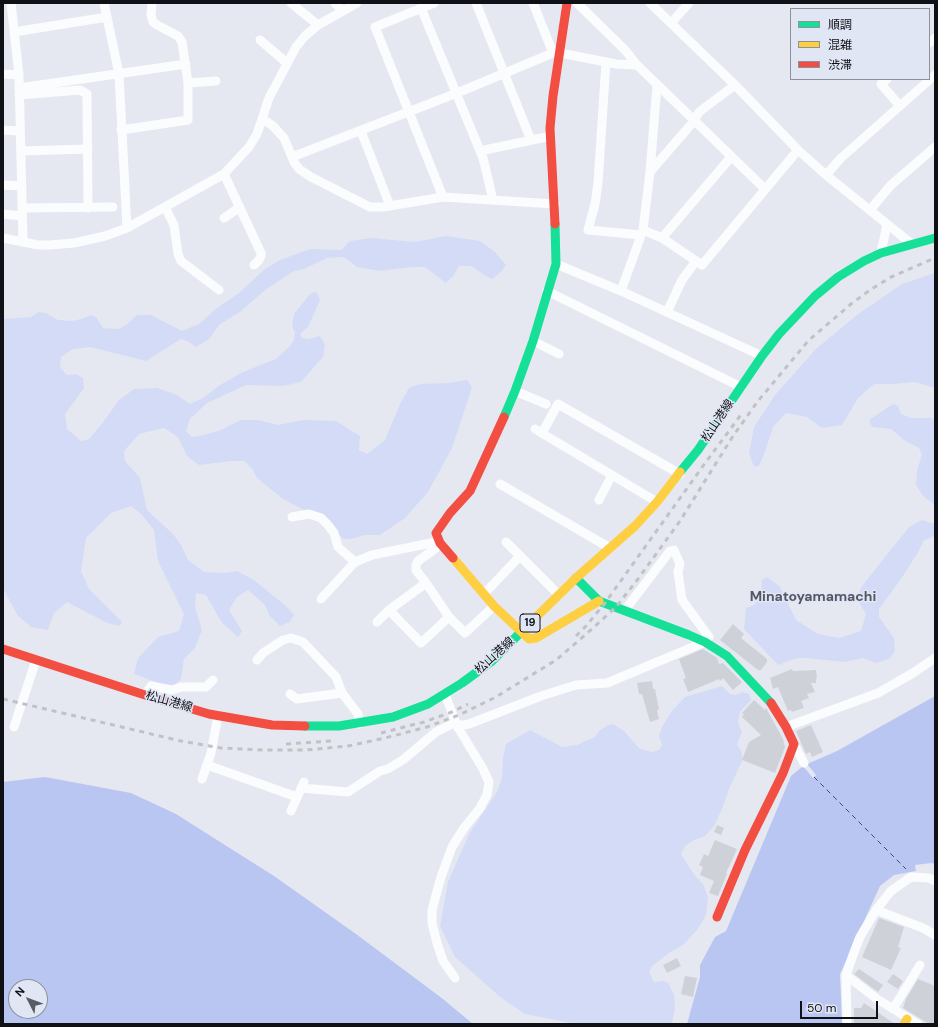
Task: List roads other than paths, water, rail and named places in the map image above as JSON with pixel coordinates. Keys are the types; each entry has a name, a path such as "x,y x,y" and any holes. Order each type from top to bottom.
{"street":[{"path":"11,3 19,75 23,242"},
{"path":"104,3 119,74 127,228"},
{"path":"121,130 188,120 188,83 182,42 178,36 153,22 151,15 152,3"},
{"path":"291,3 318,26"},
{"path":"335,3 343,11"},
{"path":"3,238 50,245 74,243 105,236 127,228 224,174 249,147 257,134 269,98 296,47 305,36 318,26 357,3"},
{"path":"434,3 375,26 443,197"},
{"path":"476,3 531,140"},
{"path":"532,3 556,53"},
{"path":"567,3 556,53 551,136 555,204 556,264 533,341 515,391 470,491 450,513 436,534 440,543 494,606 529,638 536,638 599,601"},
{"path":"577,3 625,50 636,65 765,189"},
{"path":"650,3 735,85 798,150 826,175 912,244"},
{"path":"671,23 689,3"},
{"path":"421,8 480,151 493,200"},
{"path":"14,32 107,17"},
{"path":"260,40 287,63"},
{"path":"292,158 556,53 606,62 636,65"},
{"path":"606,62 598,183 595,204 588,230 642,232 662,238 702,265 798,150"},
{"path":"19,91 186,64"},
{"path":"3,74 19,75"},
{"path":"886,80 881,84 900,106"},
{"path":"826,175 841,158 928,80"},
{"path":"188,83 216,81"},
{"path":"621,291 642,232 650,172 657,85"},
{"path":"650,172 694,121 699,112 735,85"},
{"path":"19,91 85,91 88,97 88,208"},
{"path":"263,119 273,126 284,138 292,158 299,169 311,177 370,207 383,208 443,197 555,204"},
{"path":"3,130 20,131"},
{"path":"360,131 390,206"},
{"path":"480,151 551,136"},
{"path":"870,210 891,185 935,147"},
{"path":"21,151 88,149"},
{"path":"662,238 731,156"},
{"path":"224,174 261,253 260,260 254,265"},
{"path":"3,185 22,186"},
{"path":"3,214 113,207"},
{"path":"165,207 174,225 178,254 181,261 219,290"},
{"path":"224,218 240,207"},
{"path":"881,253 887,224"},
{"name":"松山港線","path":"3,649 145,695 218,716 272,725 339,726 360,724 393,717 412,711 446,694 492,661 576,578 635,526 657,502 698,450 762,356 789,322 815,296 838,277 881,253 935,238"},
{"path":"667,312 682,280 696,261"},
{"path":"556,264 621,291 762,356"},
{"path":"547,291 741,387"},
{"path":"533,341 560,354"},
{"path":"515,391 546,404"},
{"path":"657,502 538,431 558,404 680,474"},
{"path":"599,500 612,476"},
{"path":"500,484 610,548"},
{"path":"292,517 309,514 321,518 334,532 338,548 355,562"},
{"path":"321,599 355,562 372,555 436,542 440,543"},
{"path":"506,542 559,595"},
{"path":"440,543 436,548 418,561 416,570 449,617 465,633 494,606"},
{"path":"207,765 301,789 348,792 380,771 388,769 404,759 436,732 456,724 475,722 541,696 576,685 607,683 705,642 709,637 682,600 678,572 680,564 674,550 670,551 625,610"},
{"path":"484,594 520,556"},
{"path":"576,578 599,601 705,642 727,656 766,696 777,711 804,763"},
{"path":"377,622 388,610 426,583"},
{"path":"388,610 421,643 449,617"},
{"path":"257,660 263,653 283,640 291,638 304,642 336,677 342,693 358,714 360,724"},
{"path":"786,727 878,693 913,673 935,658"},
{"path":"14,727 36,660"},
{"path":"145,695 150,686 172,690 181,687 206,686 213,680"},
{"path":"290,694 297,699 342,693"},
{"path":"446,694 456,724 482,767 489,782 487,795 480,808 464,828 452,847 441,877 432,910 432,923 443,961 455,978"},
{"path":"202,779 211,753 218,716"},
{"path":"717,917 744,850 783,773 794,744"},
{"path":"291,811 301,789"},
{"path":"847,1024 846,975 860,937 876,910 891,891 910,877 928,878 935,882"},
{"path":"876,910 923,928 935,935"},
{"path":"893,1009 920,966"},
{"path":"846,975 893,1009 906,1021 918,1024"}],"railway":[{"path":"3,699 181,741 221,748 265,750 306,750 348,746 427,727 459,715 496,697 556,660 616,607 680,521 733,436 758,401 809,340 851,304 870,290 891,277 935,258"},
{"path":"576,636 605,603 743,412"},
{"path":"381,733 424,722 452,712 468,704"},
{"path":"286,744 331,741"}],"district":[{"name":"Minatoyamamachi","path":"813,597"}]}
